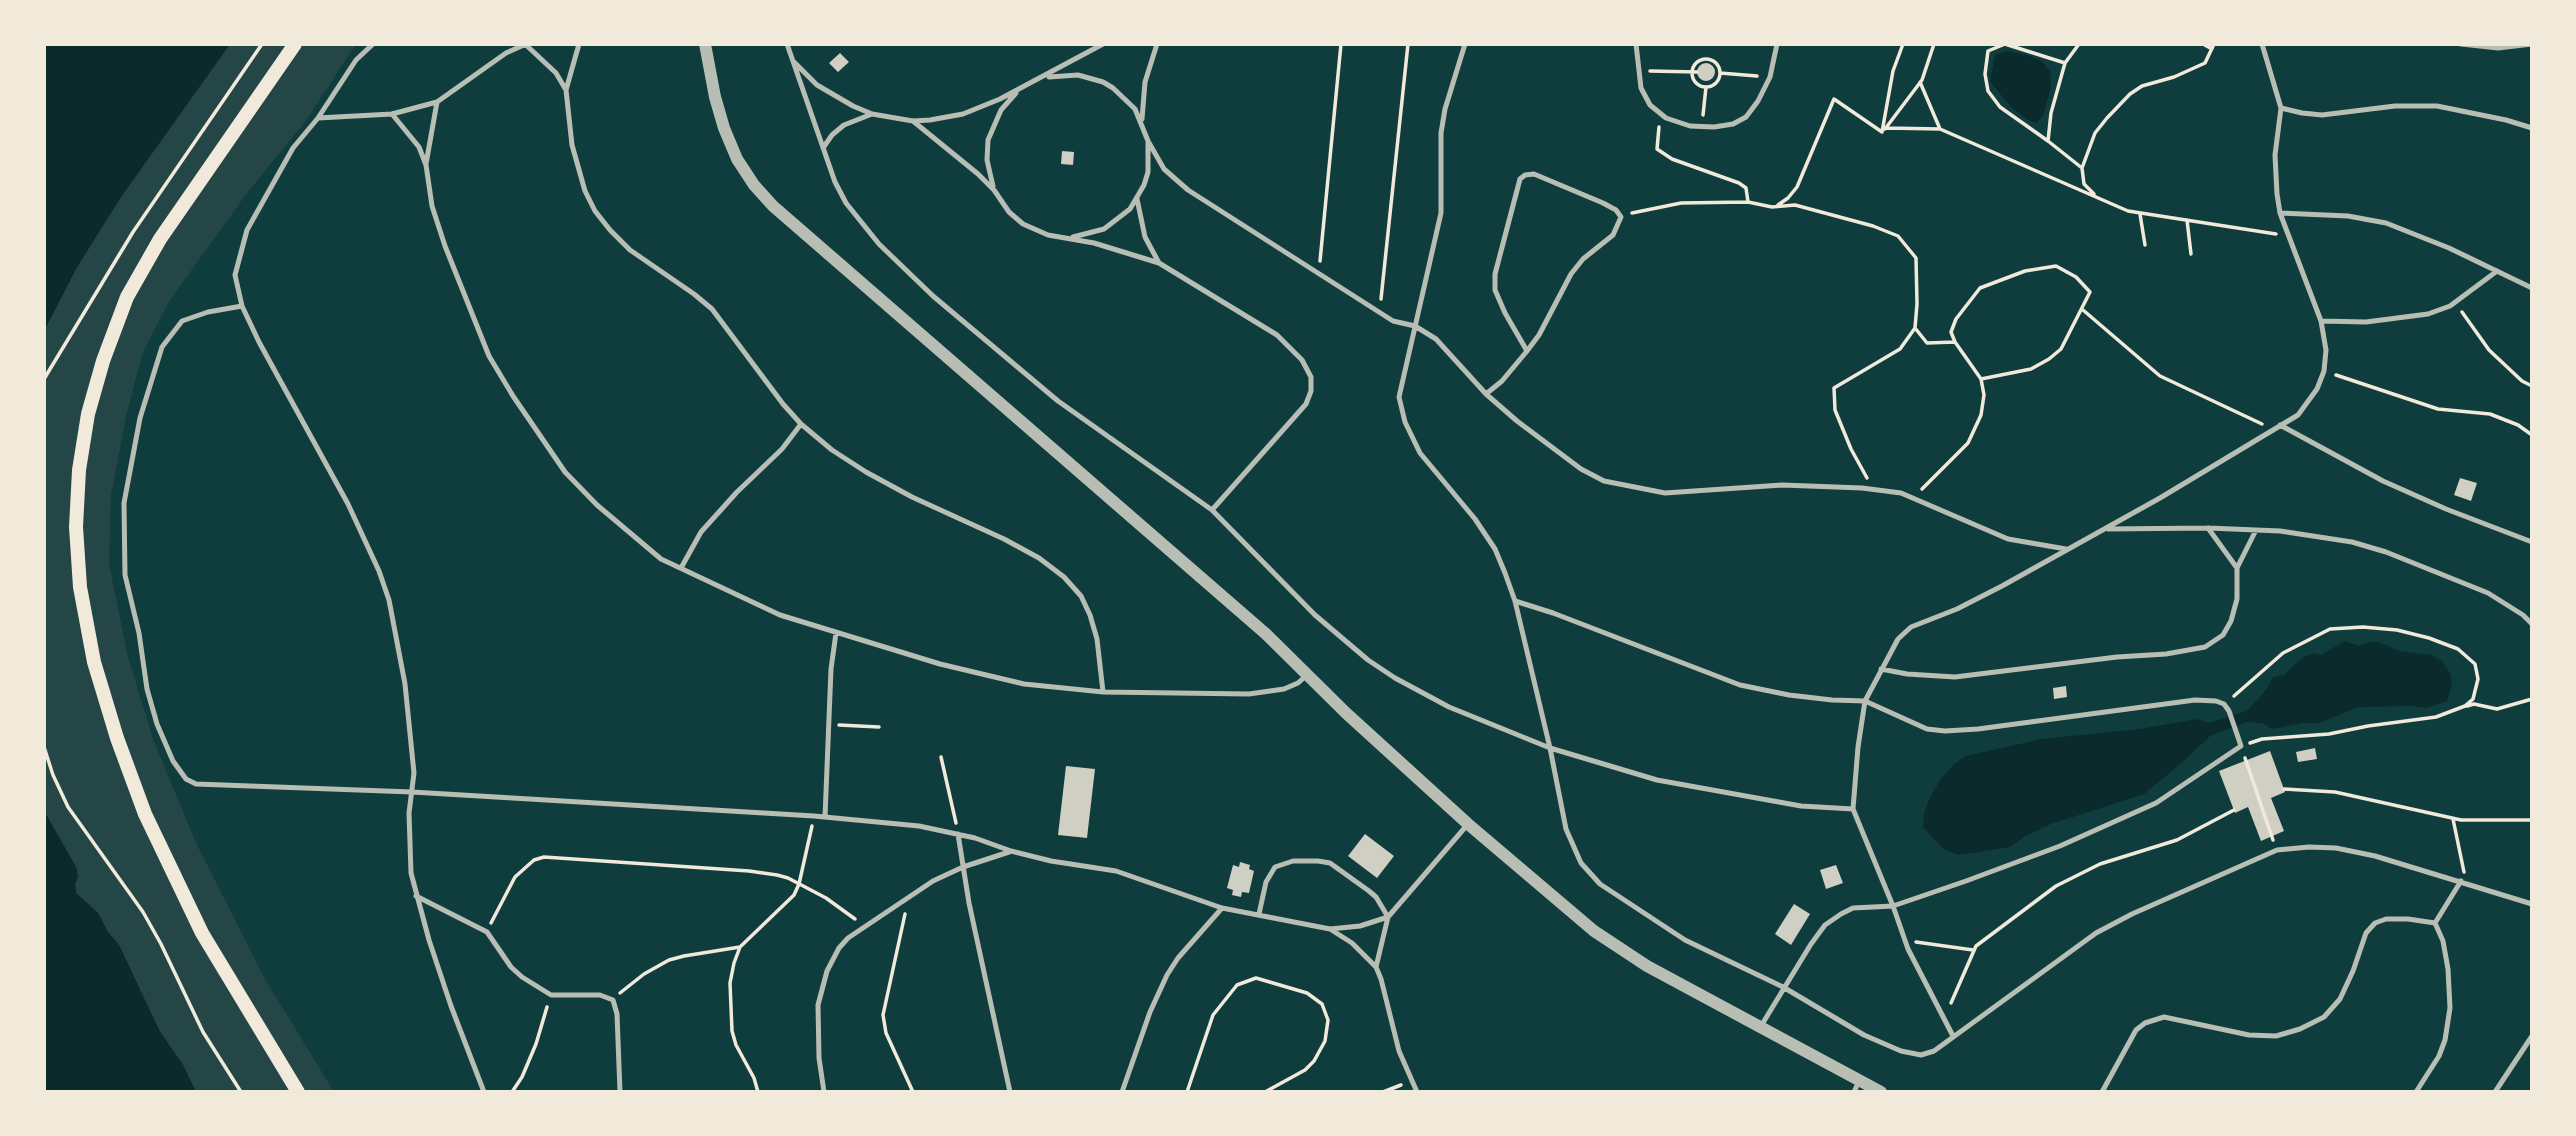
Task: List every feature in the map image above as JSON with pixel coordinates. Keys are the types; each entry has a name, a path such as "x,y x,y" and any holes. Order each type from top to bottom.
{"main road":[{"path":"295,44 160,239 127,297 103,361 88,414 79,470 76,527 80,587 94,662 110,718 145,814 202,933 298,1092"}],"street":[{"path":"705,44 715,97 737,159 754,185 773,205 1266,634 1346,713 1468,824 1594,931 1619,950 1759,1028 1856,1087 1881,1092"}],"lane":[{"path":"373,44 356,60 318,118 293,148 247,230 239,251 235,275 242,306 259,342 326,460 379,571 389,600 405,684 414,774 409,841 411,873 451,1006 484,1092"},
{"path":"318,118 392,114 437,102 506,53 525,44 556,73 566,90"},
{"path":"579,44 566,90 572,145 578,169 595,211 630,250 712,309 783,404 801,424 832,450 866,472 1039,558 1063,577 1081,596 1090,615 1097,639 1103,692"},
{"path":"787,44 835,182 861,223 879,244 933,296 1058,401 1212,510 1315,615 1368,660 1440,702 1550,748 1657,780 1801,806 1853,809"},
{"path":"792,60 817,85 853,106 872,114 913,121 963,114 1041,79 1103,44"},
{"path":"1142,122 1145,82 1157,44"},
{"path":"1465,44 1445,109 1441,133 1441,213 1399,397 1405,422 1420,453 1475,519 1495,549 1515,601 1566,829 1581,863 1600,884 1646,917 1685,940 1783,987 1864,1035 1901,1051 1921,1055 1934,1051 2096,933 2132,914 2277,850 2336,848 2375,856 2532,904"},
{"path":"1636,44 1642,89 1650,105 1666,118 1702,127 1733,124 1746,117 1770,77 1777,44"},
{"path":"1953,1036 1906,942 1853,809 1865,701 1898,639 1911,627 2002,586 2105,529 2298,415 2317,389 2326,350 2321,321 2280,213 2275,155 2281,108 2262,44"},
{"path":"2460,44 2498,48 2532,44"},
{"path":"1041,79 1055,75 1078,75 1103,82 1127,99 1142,122 1148,141 1164,169 1181,185 1380,314 1415,327 1436,339 1486,394 1517,421 1581,469 1604,481 1665,493 1782,485 1873,489 1913,497 2008,539 2066,549"},
{"path":"994,190 987,160 988,140 1001,110 1027,85"},
{"path":"426,165 437,102"},
{"path":"2281,108 2322,115 2395,106 2437,106 2532,128"},
{"path":"392,114 419,147 426,165 432,206 449,257 489,356 513,396 565,472 589,497 661,559 779,615 986,676 1024,684 1103,692 1261,694 1284,689 1298,683 1308,674"},
{"path":"823,149 832,135 844,125 872,114"},
{"path":"913,121 978,174 994,190 1009,212 1023,224 1048,235 1094,243 1159,263 1277,335 1302,360 1311,377 1311,391 1306,404 1212,510"},
{"path":"1063,237 1075,237 1104,229 1119,219 1137,199 1148,172 1148,141"},
{"path":"1486,394 1502,381 1527,351 1539,335 1571,274 1583,259 1613,235 1620,218 1616,210 1603,203 1534,174 1524,175 1520,179 1495,274 1495,290 1527,351"},
{"path":"1137,199 1146,237 1159,263"},
{"path":"2280,213 2348,216 2386,223 2448,248 2532,288"},
{"path":"2321,321 2366,322 2428,314 2455,302 2497,271"},
{"path":"242,306 208,312 182,321 162,347 140,418 124,503 125,575 139,633 147,689 157,724 186,779 196,784 215,786 412,792 814,816 919,826 958,834 1051,861 1116,871 1222,908 1330,929 1360,926 1388,917"},
{"path":"681,568 701,532 737,492 782,449 801,424"},
{"path":"2280,425 2383,481 2532,542"},
{"path":"2208,528 2237,568"},
{"path":"2105,529 2256,530 2312,534 2352,542 2386,552 2488,593 2523,615 2532,624"},
{"path":"1881,669 1907,674 1955,677 2166,654 2205,647 2223,635 2231,621 2237,599 2237,568 2256,530"},
{"path":"1515,601 1740,685 1789,695 1865,701 1927,729 1945,732 2195,700 2216,701 2224,704 2229,711 2241,746 2156,803 2060,846 1893,906 1853,908 1825,925 1759,1028"},
{"path":"825,817 831,680 836,633"},
{"path":"1377,967 1388,917 1468,824"},
{"path":"958,834 1010,1092"},
{"path":"824,1092 817,1025 822,988 839,948 848,938 933,881 963,867 1011,851"},
{"path":"1259,914 1266,882 1275,867 1293,861 1318,861 1340,868 1369,891 1388,917"},
{"path":"2435,923 2464,882"},
{"path":"416,896 487,932 511,967 551,995 600,995 613,1000 617,1014 620,1092"},
{"path":"1122,1092 1150,1012 1167,975 1222,908"},
{"path":"2102,1092 2136,1030 2145,1023 2164,1017 2262,1036 2276,1036 2300,1029 2324,1017 2340,999 2366,933 2375,923 2386,919 2435,923"},
{"path":"2416,1092 2439,1056 2445,1040 2450,1008 2448,969 2443,941 2435,923"},
{"path":"1330,929 1352,943 1377,967 1394,1036 1418,1092"},
{"path":"2495,1092 2532,1036"}],"path":[{"path":"44,379 133,232 262,44"},
{"path":"1319,276 1341,44"},
{"path":"1380,314 1408,44"},
{"path":"1884,130 1893,71 1903,44"},
{"path":"1884,130 1920,82 1934,44"},
{"path":"2065,63 2005,44 1988,51 1985,74 1988,91 2000,107 2082,168"},
{"path":"2048,141 2051,113 2065,63 2079,44"},
{"path":"2101,199 2084,184 2082,168 2095,133 2130,94 2142,86 2200,66 2208,59 2213,46 2203,44"},
{"path":"1709,59 1718,65 1720,73 1714,84 1706,87 1695,81 1697,62 1709,59"},
{"path":"1649,71 1694,71"},
{"path":"1720,73 1757,76"},
{"path":"1920,82 1940,130"},
{"path":"1703,117 1706,87"},
{"path":"1772,207 1788,198 1797,187 1834,99 1884,130 1940,130 2140,214 2288,236"},
{"path":"1662,114 1657,149 1672,159 1739,183 1746,188 1748,202"},
{"path":"1620,218 1626,214 1681,203 1748,202 1772,207 1795,205 1873,226 1898,236 1916,258 1915,327 1900,349 1834,388 1835,410 1851,449 1873,489"},
{"path":"2140,214 2145,245"},
{"path":"2187,220 2191,254"},
{"path":"1913,497 1968,443 1976,429 1984,395 1981,379 1951,332 1956,319 1980,288 2025,271 2056,266 2076,277 2090,292 2061,349 2049,359 2031,369 1981,379"},
{"path":"2455,302 2497,357 2522,381 2532,386"},
{"path":"2083,310 2160,376 2274,429"},
{"path":"1915,327 1927,343 1955,342"},
{"path":"2323,371 2438,409 2490,414 2518,425 2532,435"},
{"path":"2224,704 2283,653 2306,639 2330,629 2363,627 2397,630 2458,649 2475,664 2478,679 2473,699 2465,706"},
{"path":"2277,850 2241,746 2262,739 2329,734 2436,717 2465,706 2497,709 2532,699"},
{"path":"847,726 879,727"},
{"path":"44,747 48,764 68,807 143,912 203,1032 241,1092"},
{"path":"941,757 958,834"},
{"path":"2284,789 2335,792 2453,819 2532,820"},
{"path":"1945,1018 1976,946 2056,886 2100,864 2177,840 2234,810"},
{"path":"758,1092 732,1031 730,983 740,947 794,895 799,884 814,816"},
{"path":"2453,819 2464,882"},
{"path":"487,932 515,877 534,860 544,857 777,875 826,898 864,928"},
{"path":"908,898 883,1015 886,1033 913,1092"},
{"path":"1906,942 1973,950"},
{"path":"613,1000 645,974 669,960 740,947"},
{"path":"1187,1092 1213,1015 1237,985 1256,978 1307,993 1322,1004 1328,1020 1325,1041 1314,1061 1305,1070 1265,1092"},
{"path":"512,1092 522,1077 536,1044 551,995"},
{"path":"1383,1092 1412,1081"}],"shaded area":[{"path":"44,44 230,44 121,197 77,267 44,331"},
{"path":"230,44 356,44 305,122 247,193 170,300 143,352 127,412 111,495 109,564 128,657 153,739 196,843 265,979 334,1092 196,1092 183,1065 159,1030 119,945 98,913 76,893 76,867 44,811 44,331 77,267 121,197"},
{"path":"2006,51 2042,61 2050,72 2051,87 2048,98 2043,116 2036,123 2010,106 1990,81 1995,55"},
{"path":"2344,641 2360,646 2379,642 2399,651 2431,655 2442,661 2450,673 2452,685 2447,701 2427,708 2359,707 2319,723 2272,729 2262,723 2247,722 2210,736 2144,794 2051,824 2010,847 1959,855 1943,849 1923,827 1924,813 1931,795 1954,764 1966,756 2042,739 2140,729 2197,719 2209,723 2247,711 2267,689 2273,677 2284,675 2300,659 2313,653 2322,655"},
{"path":"44,811 76,867 76,893 98,913 119,945 159,1030 183,1065 196,1092 44,1092"}],"building":[{"path":"840,53 849,62 838,72 829,63"},
{"path":"1702,63 1710,63 1715,72 1713,79 1702,81 1697,76 1697,68"},
{"path":"1062,151 1074,152 1073,165 1061,164"},
{"path":"2460,478 2477,483 2471,501 2454,495"},
{"path":"2066,686 2067,697 2054,699 2053,688"},
{"path":"2315,748 2317,759 2298,762 2296,752"},
{"path":"2270,751 2285,792 2271,798 2284,831 2261,841 2248,807 2235,813 2219,771"},
{"path":"1066,766 1095,769 1087,838 1058,835"},
{"path":"1365,834 1394,856 1377,878 1348,856"},
{"path":"1240,862 1250,865 1249,869 1254,871 1249,893 1242,892 1241,897 1232,895 1233,890 1227,888 1233,865 1239,867"},
{"path":"1836,865 1843,883 1826,889 1820,870"},
{"path":"1794,904 1810,914 1791,945 1775,934"}]}
